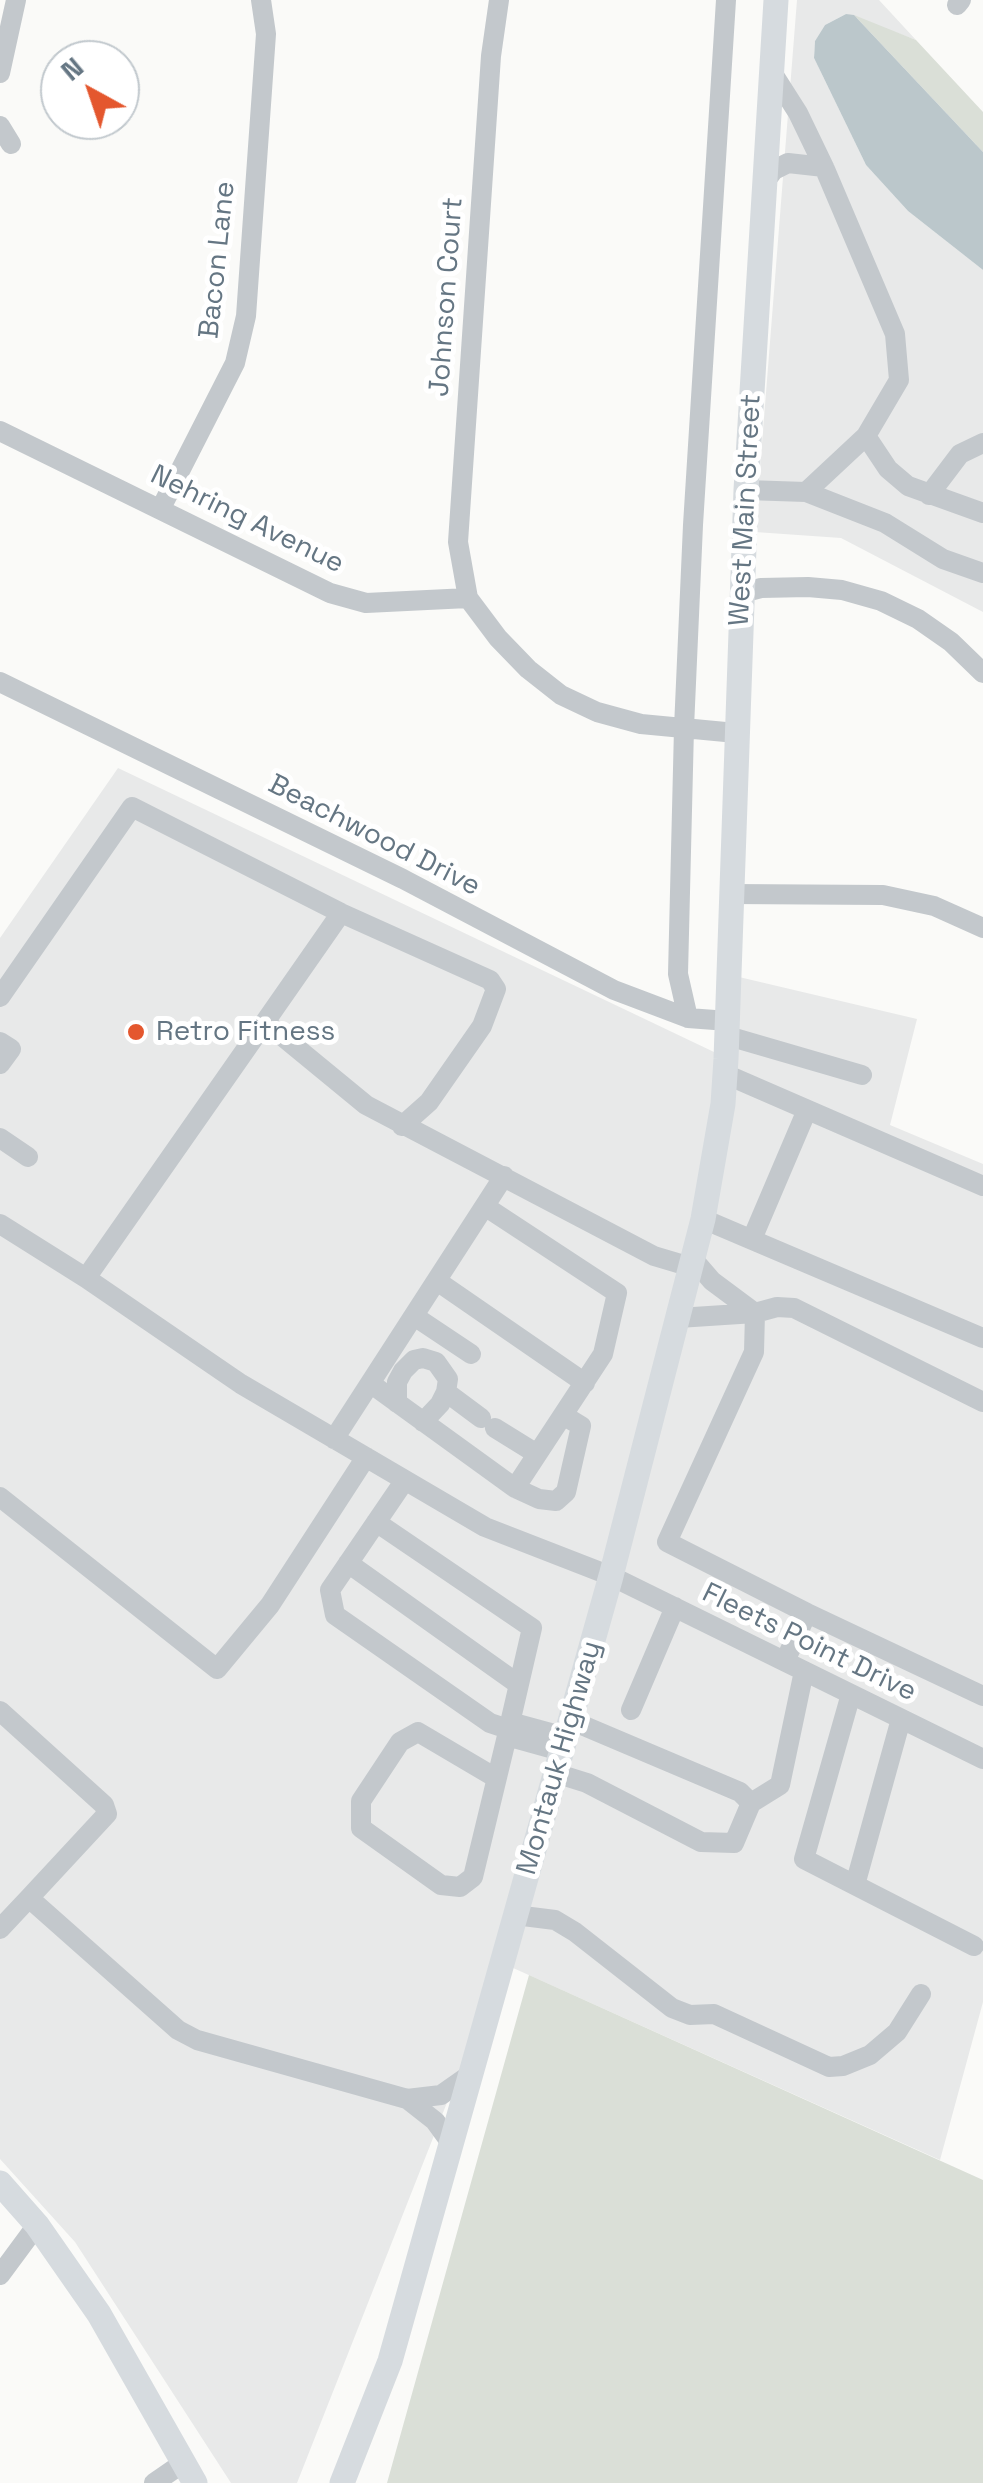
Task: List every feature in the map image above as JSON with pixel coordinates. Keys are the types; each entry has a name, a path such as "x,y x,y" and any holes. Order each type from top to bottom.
{"main road":[{"name":"West Main Street","path":"728,1028 746,490 776,0"},
{"name":"Montauk Highway","path":"342,2483 390,2362 610,1576 703,1219 728,1028"},
{"path":"0,2184 37,2225 100,2314 189,2473"}],"street":[{"path":"0,73 16,0"},
{"name":"Bacon Lane","path":"161,508 235,363 246,316 266,34 261,0"},
{"name":"Johnson Court","path":"468,598 458,542 491,56 499,0"},
{"path":"688,1018 678,974 684,728 726,0"},
{"path":"770,70 798,112 824,166 895,334 900,380 866,436 806,492"},
{"path":"764,183 774,170 788,163 824,166"},
{"name":"Nehring Avenue","path":"0,431 330,593 366,603 468,598"},
{"path":"866,436 888,469 908,486 983,514"},
{"path":"929,495 960,454 983,444"},
{"path":"746,490 806,492 886,523 943,558 983,573"},
{"path":"742,593 761,588 825,588 880,601 918,619 951,642 983,674"},
{"path":"468,598 508,648 561,695 626,720 736,733"},
{"name":"Beachwood Drive","path":"0,682 403,879 614,990 862,1074"},
{"path":"0,997 132,807 341,913 490,980 496,989 482,1026 429,1102 402,1126"},
{"path":"731,894 884,895 934,906 983,928"},
{"path":"86,1278 341,913"},
{"path":"265,1022 366,1105 654,1256 692,1263 755,1313"},
{"path":"0,1042 10,1049 0,1064"},
{"path":"725,1074 983,1186"},
{"path":"752,1239 807,1110"},
{"path":"0,1138 28,1157"},
{"path":"334,1439 504,1176"},
{"path":"486,1207 617,1293 603,1354 515,1488"},
{"path":"703,1219 983,1338"},
{"name":"Fleets Point Drive","path":"0,1224 241,1384 484,1527 610,1576 983,1759"},
{"path":"437,1281 585,1382"},
{"path":"678,1318 755,1313 777,1306 794,1308 983,1402"},
{"path":"755,1313 754,1352 667,1542 983,1696"},
{"path":"414,1316 471,1354"},
{"path":"397,1403 403,1371 414,1360 436,1362 448,1379 446,1392 423,1422"},
{"path":"370,1383 515,1488 539,1499 556,1501 566,1492 581,1426 563,1415"},
{"path":"446,1392 537,1454"},
{"path":"0,1497 217,1668 270,1605 366,1458"},
{"path":"405,1480 330,1590 335,1615 490,1723 740,1792 751,1803"},
{"path":"376,1522 532,1628 518,1684 508,1729 496,1778 472,1876 460,1886 441,1885 361,1828 361,1801 400,1742 418,1732 496,1778"},
{"path":"348,1563 518,1684"},
{"path":"632,1710 675,1607"},
{"path":"785,1661 808,1613"},
{"path":"563,1745 588,1783 701,1842 734,1843 751,1803 780,1786 804,1671"},
{"path":"851,1694 804,1859 974,1946"},
{"path":"0,1711 104,1805 107,1814 0,1930"},
{"path":"855,1885 902,1719"},
{"path":"29,1898 187,2036 407,2099 434,2119 451,2143"},
{"path":"515,1915 555,1920 672,2008 690,2015 714,2014 829,2067 870,2055 897,2032 921,1994"},
{"path":"407,2099 441,2095 470,2074"},
{"path":"0,2275 37,2225"},
{"path":"154,2483 189,2473"}],"shaded area":[{"path":"797,0 879,0 916,40 846,14 825,25 815,41 814,58 866,165 908,211 983,270 983,612 841,538 755,532"},
{"path":"846,14 854,15 983,152 983,270 908,211 866,165 814,58 815,41 825,25"},
{"path":"854,15 916,40 983,112 983,152"},
{"path":"118,768 735,1062 739,977 917,1019 890,1125 983,1164 983,2002 940,2160 502,1963 297,2483 231,2483 75,2242 0,2159 0,938"},
{"path":"529,1975 983,2180 983,2483 387,2483"}],"place":[{"name":"Retro Fitness","path":"136,1032"}]}
